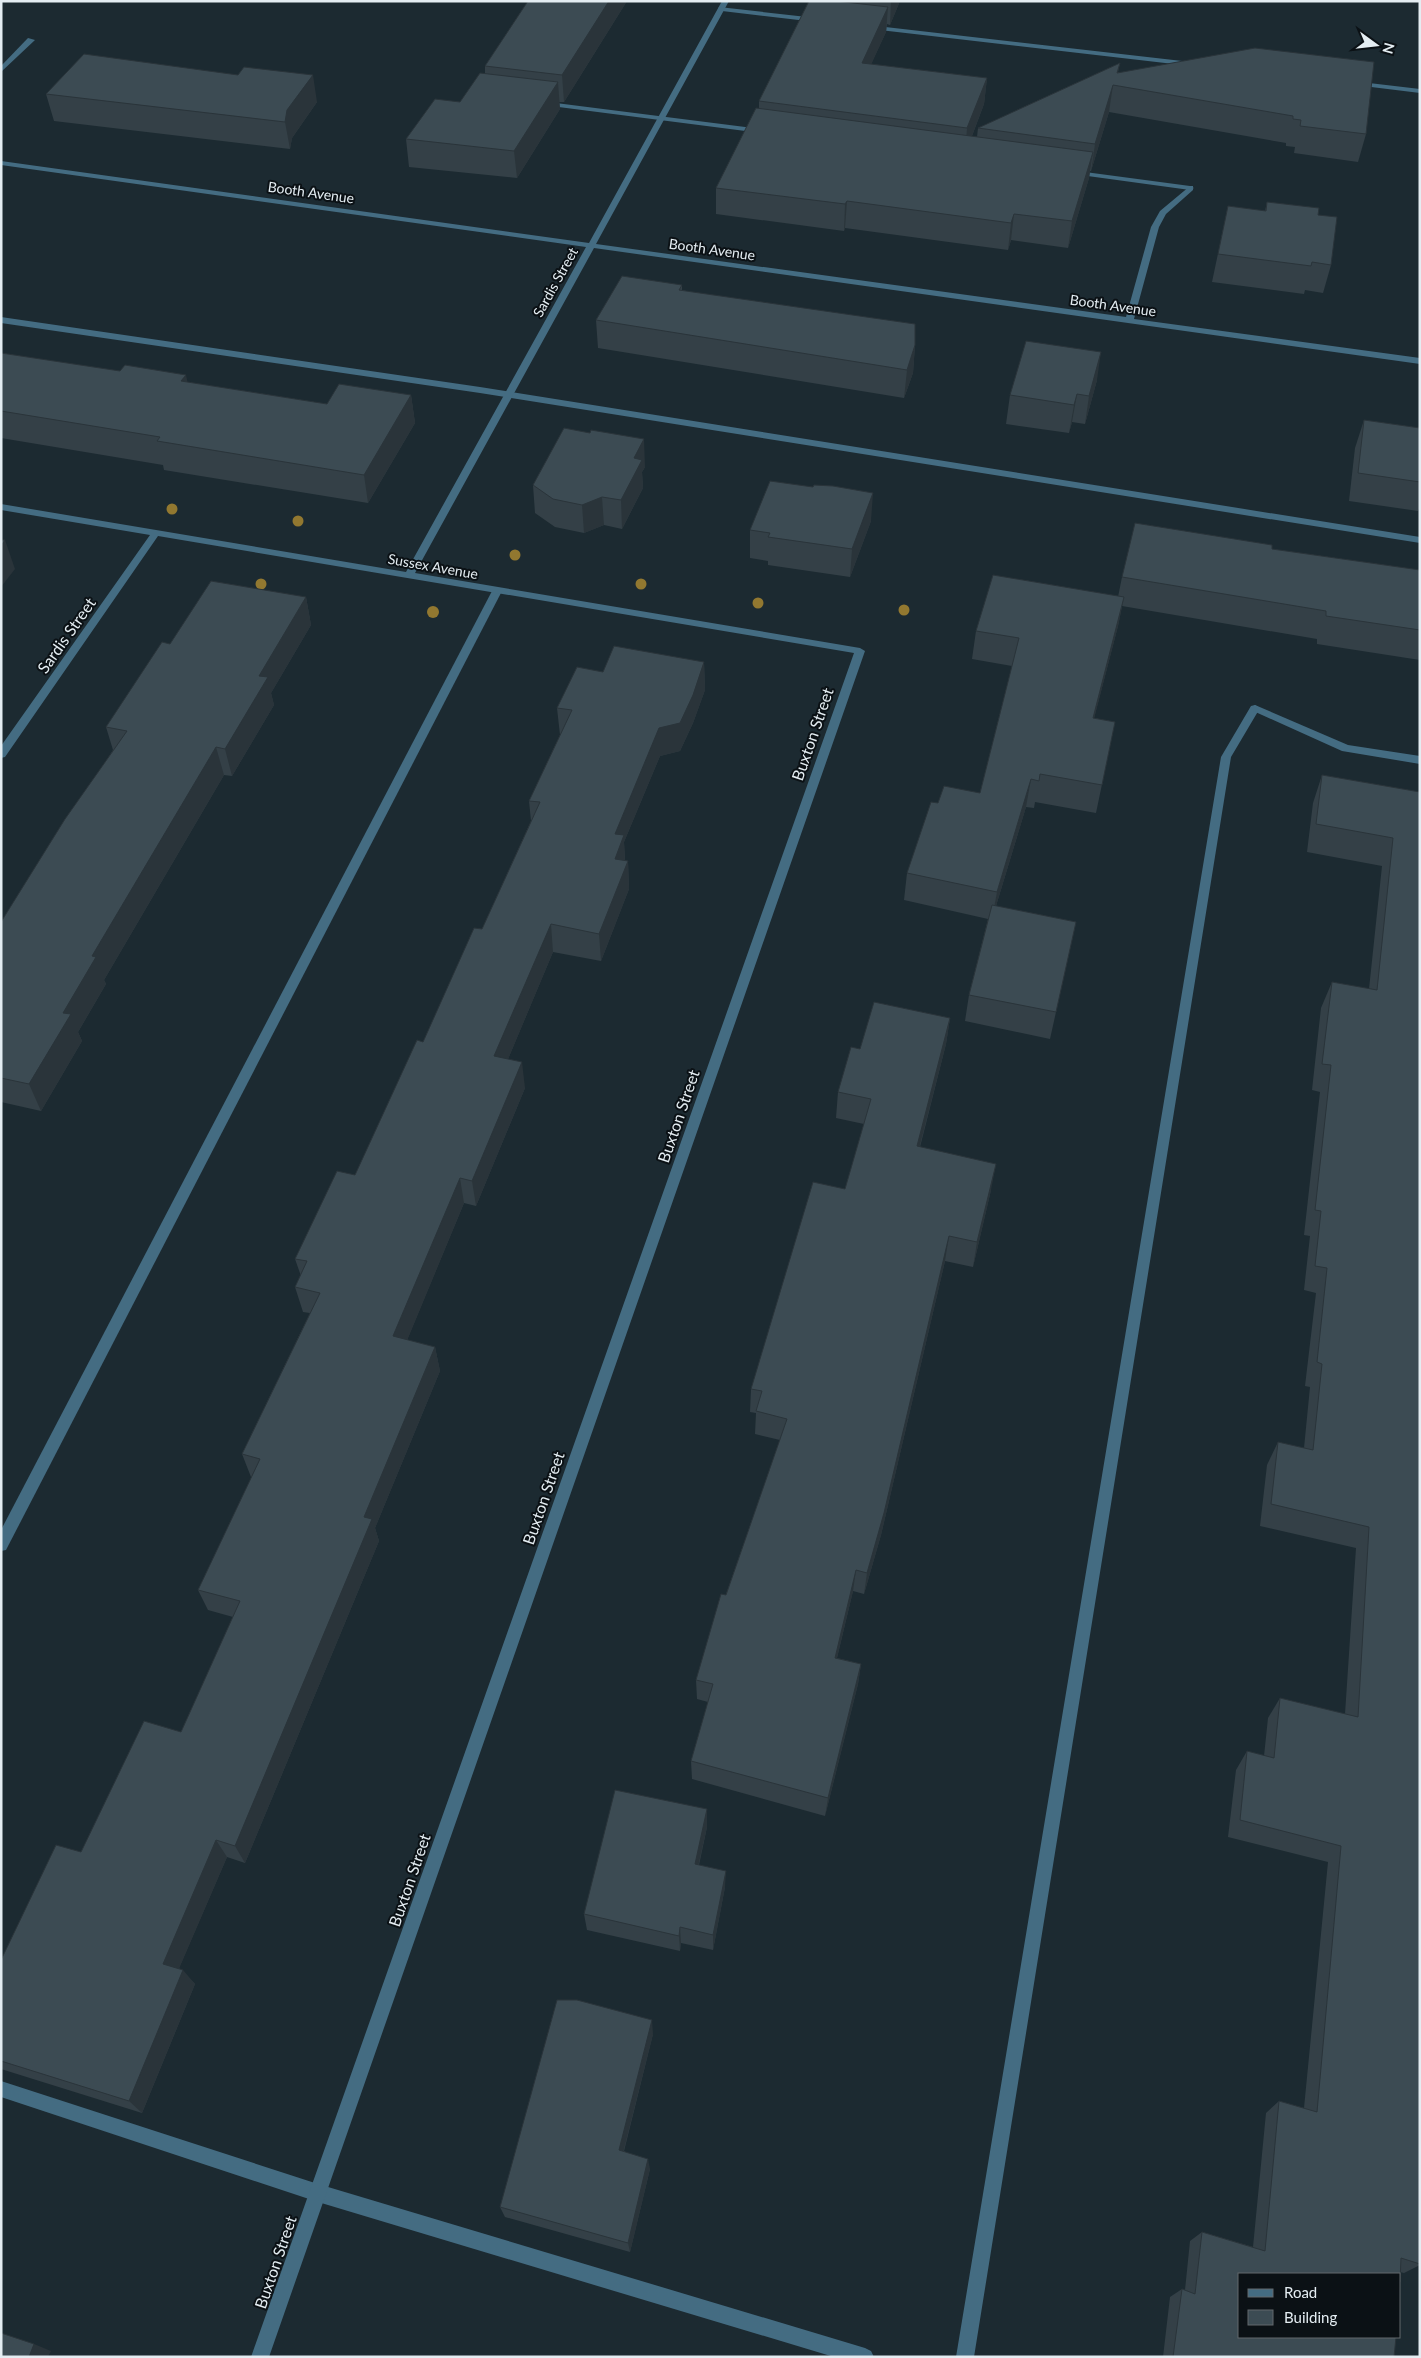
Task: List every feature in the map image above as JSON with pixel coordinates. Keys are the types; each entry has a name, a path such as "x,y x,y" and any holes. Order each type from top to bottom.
{"street":[{"path":"724,5 821,21"},
{"name":"Sardis Street","path":"409,576 724,5"},
{"path":"860,25 1204,66"},
{"path":"1,70 31,40"},
{"path":"1351,83 1420,91"},
{"path":"536,102 766,131"},
{"name":"Booth Avenue","path":"1,163 1129,322 1420,361"},
{"path":"1062,171 1190,188 1163,213 1155,227 1129,322"},
{"path":"1,320 509,395 1420,540"},
{"name":"Sussex Avenue","path":"1,507 860,651"},
{"name":"Sardis Street","path":"1,754 156,533"},
{"path":"1,1545 497,591"},
{"name":"Buxton Street","path":"260,2357 860,651"},
{"path":"965,2357 1226,757 1255,708 1346,748 1420,760"},
{"path":"1,2089 318,2194 865,2357"}],"building":[{"path":"528,1 609,1 562,75 485,66"},
{"path":"809,1 836,1 888,7 862,63 987,78 967,128 759,101"},
{"path":"1255,48 1374,62 1366,134 1300,126 1301,120 1293,119 1293,116 1113,85 1095,144 978,128 1120,63 1117,73"},
{"path":"84,54 238,75 244,67 313,75 287,110 285,122 46,94"},
{"path":"480,73 558,82 514,151 406,139 435,99 460,102"},
{"path":"756,108 1093,152 1072,221 1014,214 1011,223 847,201 845,204 716,188"},
{"path":"1267,202 1319,208 1318,215 1337,217 1331,265 1312,262 1311,266 1218,254 1228,206 1266,211"},
{"path":"622,276 682,285 679,290 915,324 915,345 907,370 596,320"},
{"path":"1026,341 1101,352 1089,396 1077,394 1074,405 1010,395"},
{"path":"1,353 120,371 125,365 186,375 181,381 327,404 339,384 411,395 364,475 157,441 160,437 1,411"},
{"path":"1364,420 1420,428 1420,482 1358,473"},
{"path":"564,428 590,433 591,430 644,439 634,458 642,460 621,500 602,497 582,505 553,499 533,485"},
{"path":"770,481 813,487 814,485 833,486 873,493 852,549 768,537 770,533 750,530"},
{"path":"1135,523 1272,545 1272,549 1420,570 1420,630 1326,616 1326,611 1122,577"},
{"path":"993,575 1124,597 1093,718 1115,722 1102,785 1040,774 1039,781 1031,779 997,892 907,873 931,802 938,803 944,786 980,793 1019,638 976,631"},
{"path":"211,581 306,597 259,676 268,677 225,749 216,747 92,956 96,957 63,1013 71,1014 29,1084 1,1078 1,922 65,819 127,731 106,727 162,642 170,644"},
{"path":"614,646 704,662 693,695 680,723 659,728 615,834 624,835 615,859 628,861 599,934 551,924 494,1056 522,1062 472,1181 460,1178 393,1336 435,1347 364,1517 372,1519 235,1846 216,1840 163,1964 183,1970 129,2101 1,2061 1,1960 56,1845 81,1852 144,1721 181,1732 240,1601 198,1590 260,1459 242,1454 320,1293 295,1287 307,1261 295,1259 337,1171 355,1175 417,1040 423,1042 474,928 482,929 540,802 529,801 572,710 557,708 577,667 603,672"},
{"path":"1322,775 1420,792 1420,2264 1401,2258 1400,2273 1238,2273 1238,2338 1396,2338 1394,2357 1173,2357 1182,2289 1195,2294 1202,2232 1265,2251 1279,2101 1317,2112 1341,1846 1240,1820 1247,1751 1274,1758 1280,1698 1358,1717 1369,1527 1271,1504 1278,1442 1313,1450 1322,1364 1317,1362 1327,1268 1315,1266 1321,1211 1315,1210 1331,1065 1322,1064 1332,982 1377,990 1393,838 1316,824"},
{"path":"992,905 1076,922 1056,1012 969,995"},
{"path":"874,1002 950,1018 917,1146 996,1164 977,1242 949,1236 884,1513 867,1573 856,1570 835,1658 861,1664 828,1798 691,1761 713,1684 696,1680 721,1594 726,1595 787,1419 756,1411 762,1391 751,1389 813,1182 845,1189 871,1099 838,1092 851,1047 860,1049"},
{"path":"615,1790 707,1809 695,1864 726,1871 713,1935 680,1927 679,1936 584,1914"},
{"path":"557,2000 577,2000 652,2020 619,2150 648,2159 628,2243 500,2207"},
{"path":"1,2333 34,2344 29,2357 1,2357"}]}
